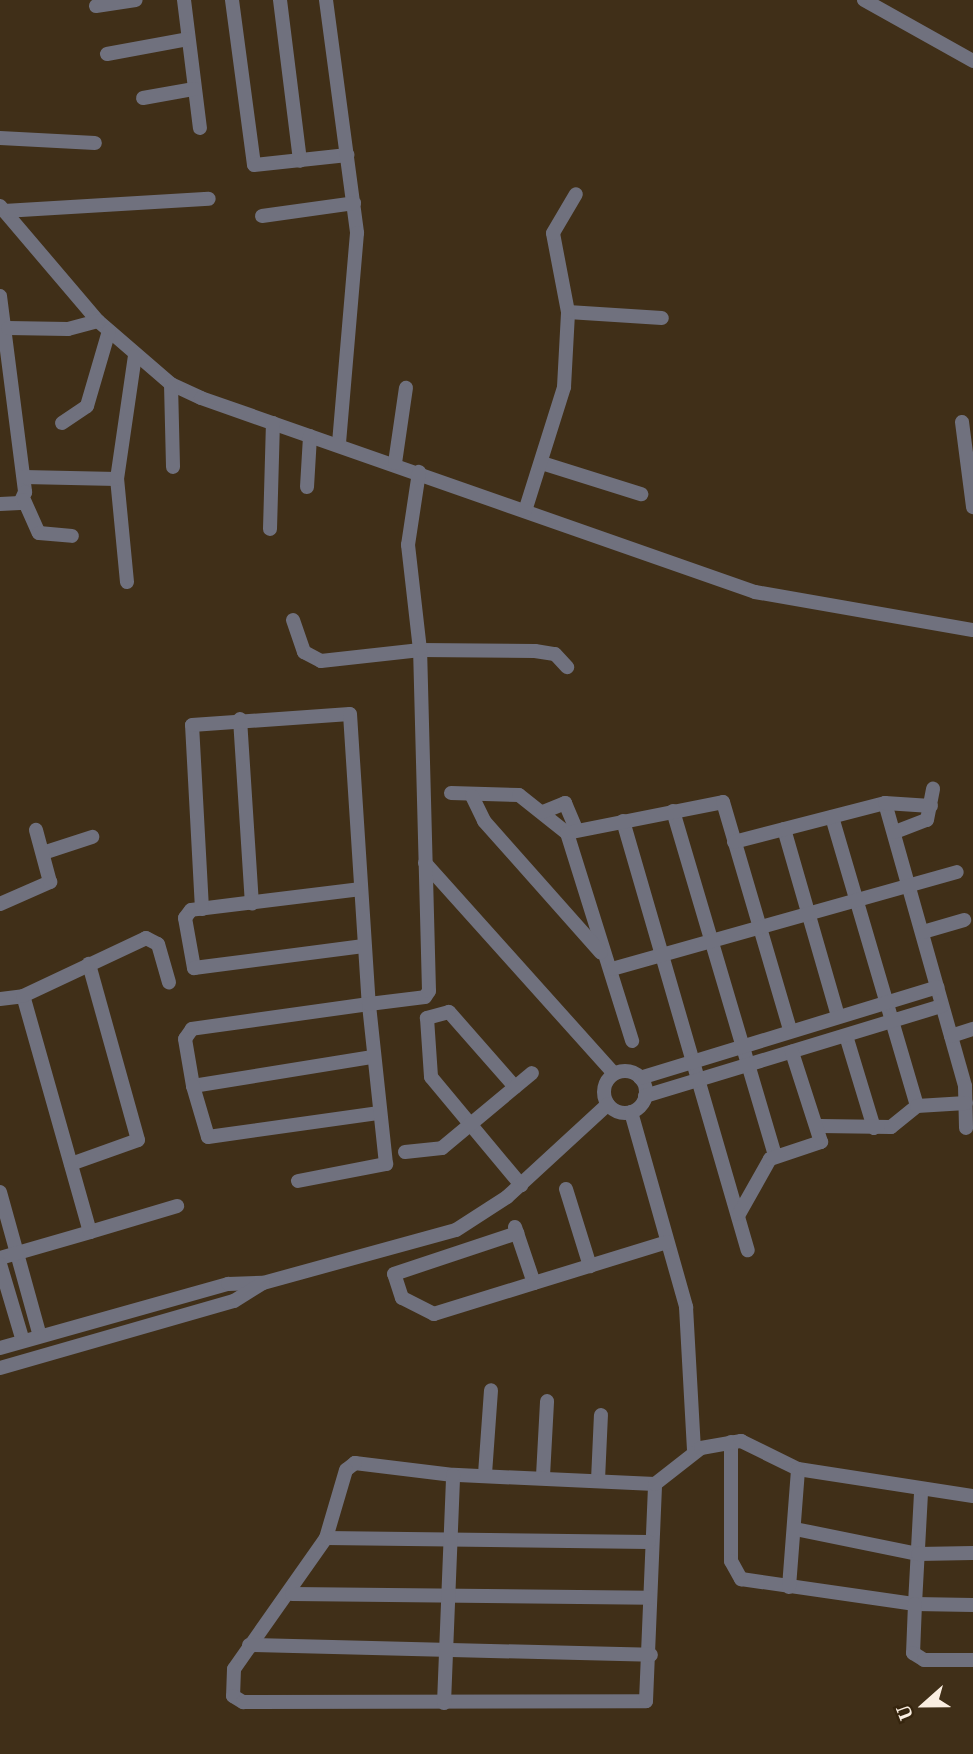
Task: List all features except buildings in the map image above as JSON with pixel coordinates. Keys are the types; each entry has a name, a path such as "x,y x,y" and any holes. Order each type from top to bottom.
{"street":[{"path":"96,6 136,0"},
{"path":"184,0 200,128"},
{"path":"232,0 251,161 259,167 347,155"},
{"path":"280,0 300,161"},
{"path":"326,0 354,203 357,276 340,444"},
{"path":"864,0 973,61"},
{"path":"107,54 188,38"},
{"path":"143,98 194,89"},
{"path":"0,138 95,143"},
{"path":"525,511 545,464 564,387 568,312 553,233 576,194"},
{"path":"2,209 209,199"},
{"path":"262,216 354,203"},
{"path":"2,209 103,326 135,356 172,384 273,423 395,463 755,593 973,630"},
{"path":"0,296 8,328 24,477 24,500 38,533 72,536"},
{"path":"568,312 662,318"},
{"path":"8,328 68,329 103,326"},
{"path":"62,423 87,406 103,326"},
{"path":"127,582 117,479 135,356"},
{"path":"172,384 173,467"},
{"path":"395,463 406,388"},
{"path":"962,422 973,507"},
{"path":"270,529 273,423"},
{"path":"307,487 310,436"},
{"path":"545,464 641,494"},
{"path":"379,1113 208,1138 193,1086 189,1030 428,995 420,650 408,545 419,472"},
{"path":"24,477 117,479"},
{"path":"0,504 24,500"},
{"path":"293,620 312,659 420,650 546,652 567,667"},
{"path":"202,909 192,725 240,719 350,714 364,946 373,1057 386,1164 298,1181"},
{"path":"240,719 252,904"},
{"path":"895,832 927,820 933,789"},
{"path":"451,793 472,796 519,795 572,831 723,802 790,1030"},
{"path":"472,796 484,821 608,963"},
{"path":"543,812 565,803 632,1041"},
{"path":"734,842 885,803 931,806"},
{"path":"885,803 942,1006 969,1085 965,1103 966,1128"},
{"path":"673,811 775,1155"},
{"path":"832,817 917,1106"},
{"path":"623,821 694,1080 739,1214 748,1250"},
{"path":"784,829 838,1016"},
{"path":"0,904 50,882 36,830"},
{"path":"43,853 92,837"},
{"path":"425,863 614,1074 640,1078 741,1044 937,987"},
{"path":"608,963 659,957 809,917 957,872"},
{"path":"361,889 202,909 185,918 194,968 364,946"},
{"path":"923,932 964,920"},
{"path":"0,999 23,996 89,964 153,939 169,982"},
{"path":"71,1164 138,1140 89,964"},
{"path":"23,996 90,1232"},
{"path":"631,1112 645,1096 747,1063 847,1039 942,1006"},
{"path":"515,1087 449,1012 427,1018 431,1077 521,1185"},
{"path":"951,1036 973,1029"},
{"path":"847,1039 874,1128"},
{"path":"739,1214 760,1169 775,1155 818,1144 820,1126 792,1052"},
{"path":"193,1086 373,1057"},
{"path":"405,1152 442,1148 532,1073"},
{"path":"608,1104 604,1088 614,1074"},
{"path":"640,1078 645,1096"},
{"path":"820,1126 874,1128 901,1124 917,1106 965,1103"},
{"path":"608,1104 631,1112"},
{"path":"0,1348 228,1284 263,1283 456,1230 521,1185 608,1104"},
{"path":"631,1112 686,1307 689,1412 693,1446"},
{"path":"566,1189 590,1266"},
{"path":"0,1192 40,1336"},
{"path":"0,1258 177,1206"},
{"path":"534,1283 516,1230 393,1276 404,1301 430,1315 590,1266 667,1242"},
{"path":"0,1264 23,1341"},
{"path":"0,1368 234,1301 263,1283"},
{"path":"485,1474 491,1390"},
{"path":"543,1476 547,1401"},
{"path":"598,1480 601,1415"},
{"path":"731,1442 734,1569 741,1580 915,1604 973,1605"},
{"path":"655,1484 543,1476 453,1475 355,1463 346,1470 326,1538 292,1594 249,1645 230,1686 243,1702 634,1704 651,1696 649,1542 655,1484 693,1446 731,1442 756,1447 798,1469 921,1493 973,1496"},
{"path":"789,1587 798,1469"},
{"path":"443,1703 453,1475"},
{"path":"921,1493 915,1604 917,1659 973,1660"},
{"path":"794,1530 918,1554 973,1553"},
{"path":"326,1538 649,1542"},
{"path":"292,1594 650,1598"},
{"path":"249,1645 651,1655"}]}
